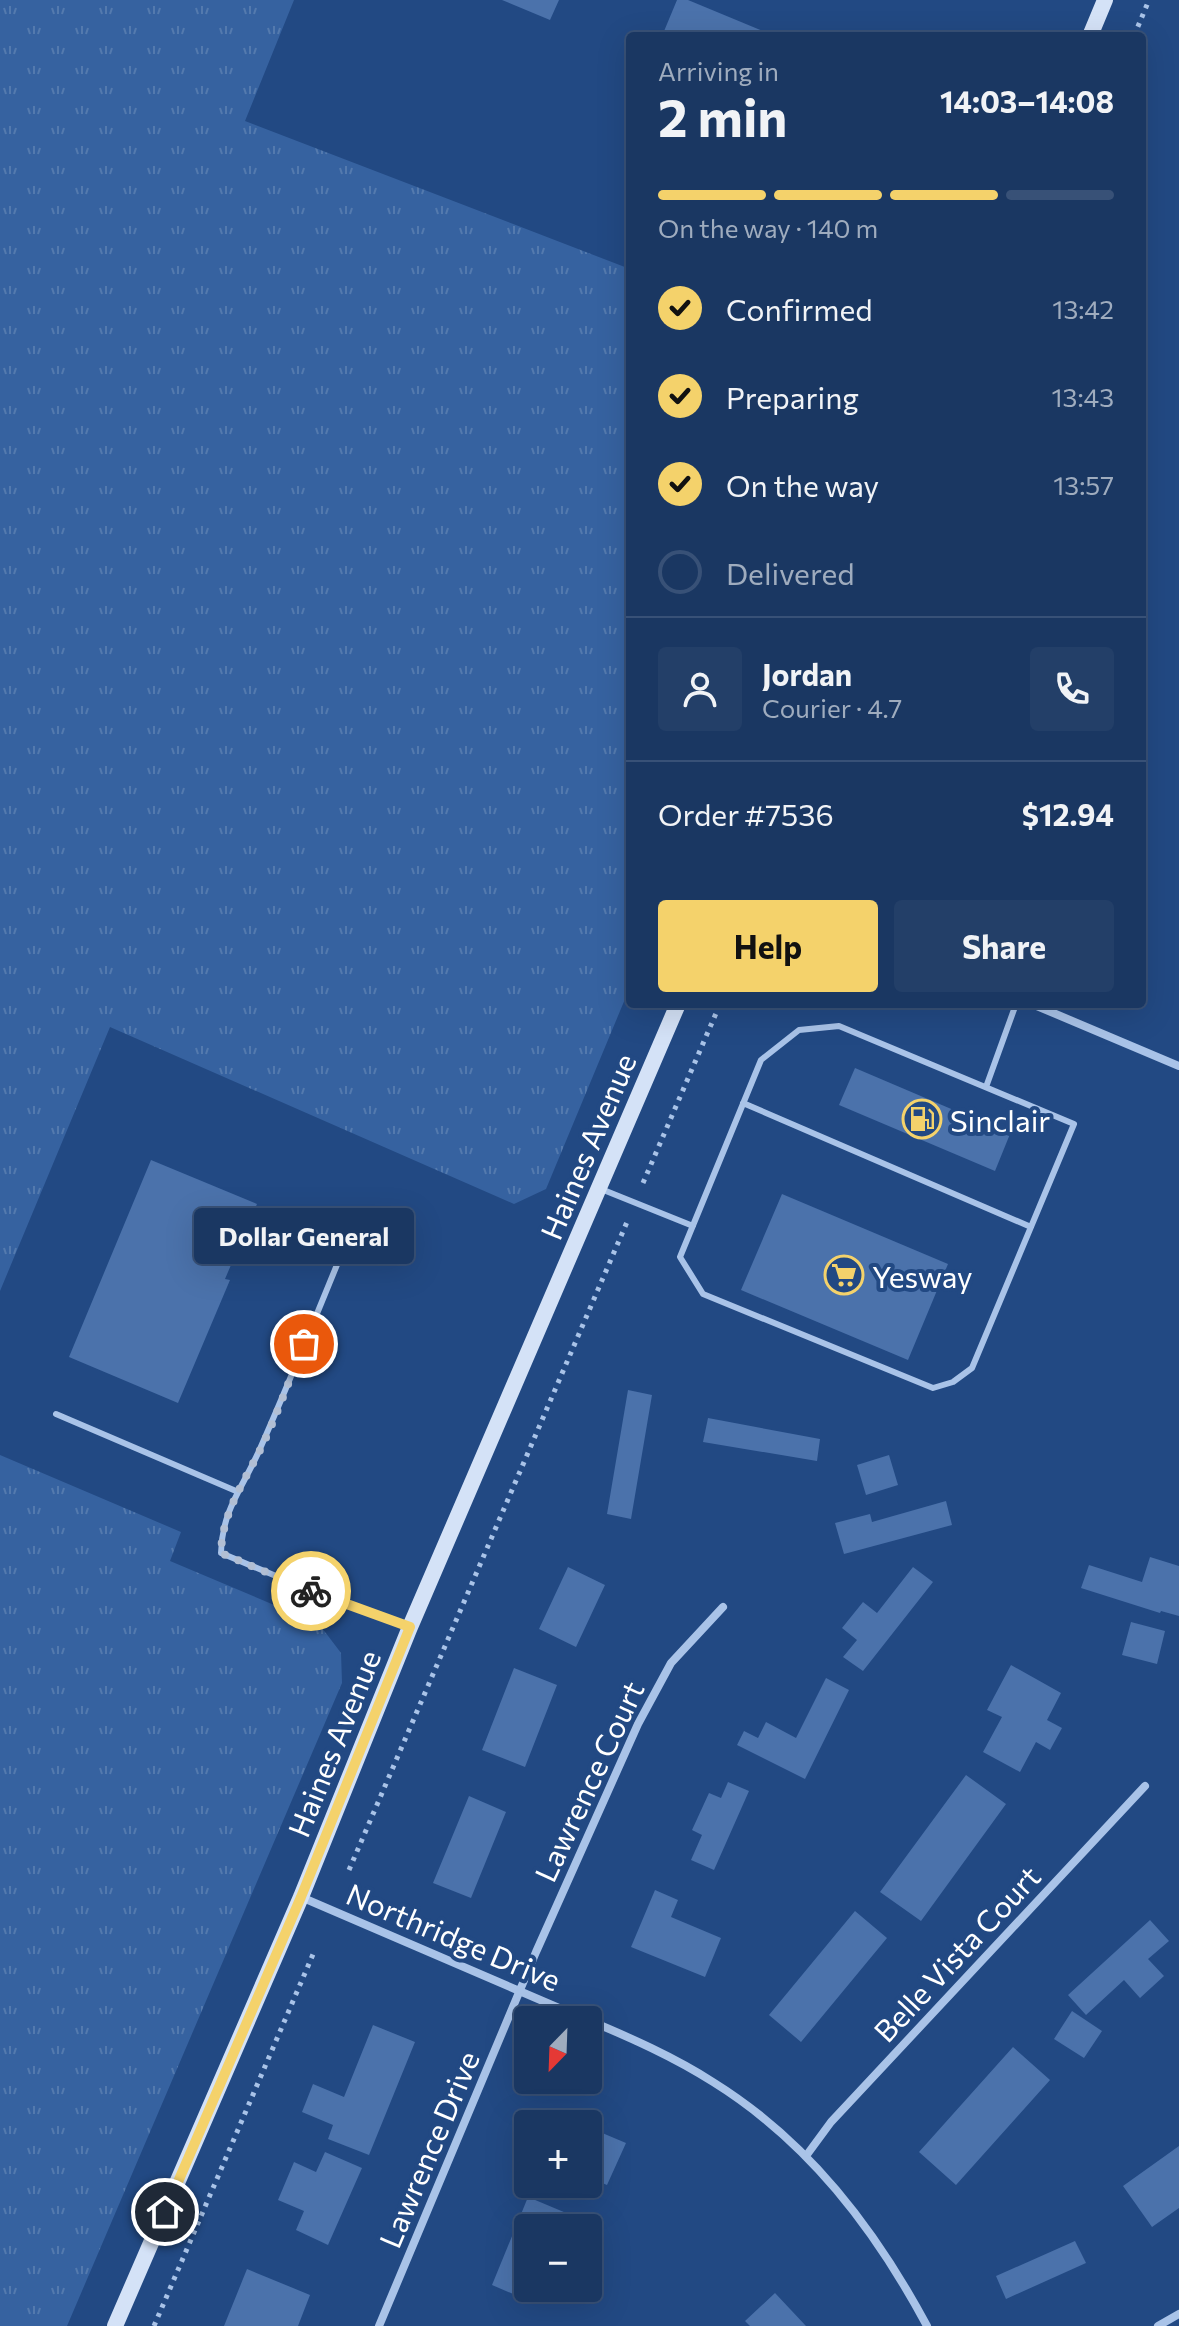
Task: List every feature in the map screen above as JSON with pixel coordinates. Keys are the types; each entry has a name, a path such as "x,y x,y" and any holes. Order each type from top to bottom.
{"main road":[{"path":"1092,32 1105,0"},
{"name":"Haines Avenue","path":"115,2326 301,1897 410,1627 676,1008"}],"street":[{"path":"1041,1008 1179,1066"},
{"name":"Lawrence Court","path":"521,1992 638,1724 671,1663 723,1607"},
{"name":"Belle Vista Court","path":"806,2156 831,2122 1145,1786"},
{"name":"Northridge Drive","path":"301,1897 554,2006"},
{"name":"Lawrence Drive","path":"379,2326 521,1992"},
{"name":"Northridge Drive","path":"602,2026 668,2056 715,2082 806,2156 866,2224 900,2276 927,2326"},
{"path":"1158,2326 1179,2314"}],"lane":[{"path":"986,1087 1015,1008"},
{"path":"839,1026 986,1087 1074,1124 972,1368 953,1382 933,1388 703,1294 680,1257 761,1060 799,1030 839,1026"},
{"path":"743,1103 1031,1227"},
{"path":"601,1189 693,1226"},
{"path":"350,1233 258,1454 236,1491 221,1535 221,1553 333,1600 410,1627"},
{"path":"56,1414 236,1491"}],"path":[{"path":"1136,32 1149,0"},
{"path":"349,1870 718,1008"},
{"path":"154,2326 314,1952"}],"green space":[{"path":"0,0 294,0 245,121 626,267 626,997 546,1189 514,1204 110,1027 0,1291"},
{"path":"0,1455 181,1532 170,1561 319,1624 341,1653 342,1683 67,2326 0,2326"}],"building":[{"path":"502,0 559,0 550,20"},
{"path":"677,0 688,0 765,32 664,32"},
{"path":"855,1068 1010,1134 995,1171 839,1105"},
{"path":"151,1160 257,1204 225,1279 230,1280 178,1403 69,1357"},
{"path":"782,1194 948,1264 908,1360 741,1290"},
{"path":"628,1390 652,1395 631,1519 607,1514"},
{"path":"708,1418 820,1439 817,1461 703,1442"},
{"path":"889,1455 898,1485 866,1495 857,1465"},
{"path":"946,1501 952,1525 844,1554 835,1523 870,1514 872,1522"},
{"path":"1150,1557 1179,1566 1179,1616 1081,1588 1089,1565 1142,1582"},
{"path":"568,1567 605,1585 576,1647 539,1629"},
{"path":"913,1567 933,1582 863,1671 843,1657 857,1640 842,1628 863,1602 877,1613"},
{"path":"1131,1622 1165,1631 1157,1664 1122,1655"},
{"path":"1011,1665 1061,1693 1047,1720 1062,1728 1050,1750 1036,1742 1020,1772 983,1752 1002,1717 987,1710"},
{"path":"514,1668 557,1685 525,1767 482,1750"},
{"path":"826,1678 849,1690 805,1779 737,1745 744,1731 758,1738 766,1722 796,1738"},
{"path":"966,1775 1006,1804 921,1921 880,1892"},
{"path":"728,1782 749,1791 714,1870 691,1860 702,1835 692,1830 709,1793 721,1798"},
{"path":"469,1796 506,1812 471,1898 433,1883"},
{"path":"655,1890 678,1900 671,1917 721,1938 705,1977 631,1947"},
{"path":"855,1911 887,1938 801,2042 769,2015"},
{"path":"1150,1920 1169,1941 1148,1959 1164,1976 1140,1998 1124,1980 1086,2015 1068,1995"},
{"path":"1072,2011 1102,2031 1084,2058 1054,2039"},
{"path":"373,2025 415,2042 369,2155 328,2139 333,2125 302,2112 313,2084 344,2097"},
{"path":"1013,2047 1050,2080 956,2185 919,2152"},
{"path":"602,2133 626,2143 607,2185 602,2183"},
{"path":"1179,2146 1179,2208 1152,2227 1123,2186"},
{"path":"325,2152 362,2168 328,2245 296,2230 304,2211 278,2200 294,2162 316,2172"},
{"path":"528,2198 530,2198 569,2214 521,2214"},
{"path":"514,2231 514,2294 492,2285"},
{"path":"1075,2241 1086,2263 1006,2299 996,2276"},
{"path":"247,2269 310,2295 298,2326 224,2326"},
{"path":"775,2293 806,2326 750,2326 745,2321"}],"way so far":[{"path":"304,1344 258,1454 236,1491 221,1535 221,1553 311,1591"}],"place":[{"name":"Sinclair","path":"922,1119"},
{"name":"Yesway","path":"844,1275"},
{"name":"Dollar General","path":"304,1344"}],"route":[{"path":"165,2212 301,1897 410,1627 311,1591"}]}
